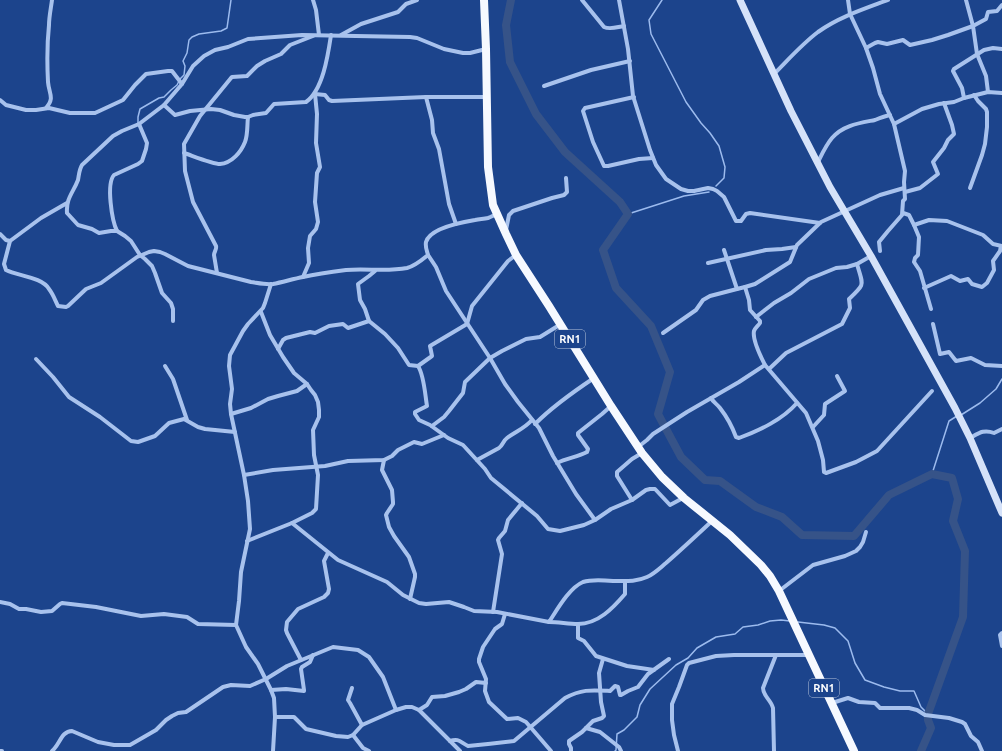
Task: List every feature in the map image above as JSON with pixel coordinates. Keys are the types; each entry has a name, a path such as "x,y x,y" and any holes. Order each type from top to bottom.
{"highway":[{"name":"RN1","path":"484,0 488,167 493,205 516,255 640,450 662,477 684,498 734,539 761,565 770,576 793,621 854,751"}],"main road":[{"path":"740,0 774,75 830,187 871,256 955,408 970,438 1002,513"}],"street":[{"path":"46,108 51,103 52,99 49,88 47,56 52,0"},
{"path":"313,0 316,10 317,35"},
{"path":"340,35 356,26 398,12 406,4 417,0"},
{"path":"582,0 607,29 624,26"},
{"path":"620,0 634,97 653,158 661,174 681,189 694,191 708,188 717,191 724,197 736,221 738,222 741,221 746,214 750,213 820,224"},
{"path":"848,0 850,14 866,48 880,94 894,124 905,171 905,199 903,202 903,213 879,242 880,251"},
{"path":"774,75 807,42 830,24 850,14 888,0"},
{"path":"966,0 973,26 977,54 986,76 988,92"},
{"path":"866,48 878,42 888,44 904,40 910,45 932,40 973,26 986,19 988,12 997,11 1002,5"},
{"path":"173,321 173,310 171,303 162,293 152,266 140,255 128,238 117,231 99,233 79,226 66,213 67,203 77,181 82,165 113,136 140,124 164,105 182,84 199,60 215,50 228,47 248,39 302,35 414,37 444,49 463,53 486,49"},
{"path":"217,273 214,253 217,248 193,202 186,174 184,142 198,119 232,77 247,76 265,60 281,54 290,45 317,35"},
{"path":"303,277 309,263 308,248 310,236 316,229 318,222 315,202 317,173 320,167 316,143 317,114 315,94 327,58 331,35"},
{"path":"964,98 962,88 953,71 956,67 984,50 1002,49"},
{"path":"544,86 591,70 630,61"},
{"path":"0,100 6,105 26,110 46,108 70,113 97,113 123,100 145,75 168,71 172,72 182,84"},
{"path":"894,124 922,110 944,103 954,102 988,92 1002,93"},
{"path":"164,105 175,115 206,109 220,110 234,115 248,117 266,113 274,104 306,102 315,94 324,95 332,101 426,97 486,98"},
{"path":"970,188 982,155 987,127 986,109 978,102 974,95"},
{"path":"426,97 432,120 433,133 439,149 449,204 456,224"},
{"path":"634,97 585,108 583,111 593,142 604,166 639,159 653,158"},
{"path":"663,333 696,310 703,300 710,296 755,284 790,262 796,247 820,224 880,195 918,189 937,175 933,162 954,134 944,103"},
{"path":"818,162 831,139 840,131 853,125 890,115"},
{"path":"184,153 218,163 224,163 232,160 245,142 248,117"},
{"path":"117,231 114,223 110,198 110,182 114,175 142,161 148,143 140,124"},
{"path":"506,234 509,215 513,211 564,195 567,192 566,178"},
{"path":"67,203 44,216 10,242 4,264 6,270 13,274 42,282 48,288 58,306 68,306 86,289 102,283 140,255 149,252 160,252 188,266 251,282 271,284 347,270 408,268 414,266 428,255"},
{"path":"903,213 909,215 919,237 918,255 914,262 920,271 930,309"},
{"path":"496,214 488,218 456,224 438,231 429,237 426,243 428,255 436,267 446,291 490,358 505,384 543,435 557,463 576,494 595,520"},
{"path":"914,225 929,220 947,221 981,234 993,244 1001,246 1000,251 992,261 994,270 987,283 982,287 972,284 968,279 961,281 951,276 924,288"},
{"path":"0,234 10,242"},
{"path":"708,263 718,262 766,250 796,247"},
{"path":"724,250 737,289"},
{"path":"375,270 357,286 360,300 369,321 398,348 409,365 418,366 432,356 430,346 467,324 472,306 508,261 516,255"},
{"path":"756,317 809,279 836,268 848,267 857,264 871,256"},
{"path":"769,369 786,353 842,324 850,308 849,299 862,285 857,264"},
{"path":"271,284 266,304 243,331 230,355 229,366 232,389 230,404 231,414 244,475 249,508 250,529 240,577 236,625 246,647 266,679 274,698 275,717 273,751"},
{"path":"745,287 750,310 760,321 754,333 759,352 765,365 806,413 813,427 823,460 824,472 826,473 856,462 877,451 932,391"},
{"path":"247,542 312,513 316,509 318,475 314,455 313,430 319,417 319,410 315,395 307,384 294,373 278,349 260,312"},
{"path":"278,349 283,340 286,338 310,332 315,333 329,326 343,324 349,328 369,321"},
{"path":"432,426 444,417 463,393 465,382 490,358 526,339 540,337 561,324"},
{"path":"933,324 940,354 949,352 956,361 973,358 985,365 1002,366"},
{"path":"36,359 69,397 100,417 131,441 138,442 155,436 166,424 180,419 187,420 198,427 206,429 235,432"},
{"path":"632,500 617,476 619,470 629,462 660,430 765,365"},
{"path":"166,366 173,379 187,420"},
{"path":"418,366 422,374 426,406 415,412 419,420 432,426 452,440 463,445 485,469 491,478 537,516 549,530 556,531 584,525 595,520 611,509 632,500 646,490 654,488 670,504 684,498"},
{"path":"813,427 824,415 825,404 845,391 837,376"},
{"path":"535,424 557,404 594,378"},
{"path":"231,414 251,408 268,399 282,394 297,391 307,384"},
{"path":"711,398 730,422 737,438 766,426 788,412 797,403"},
{"path":"557,463 587,452 588,449 578,433 611,406"},
{"path":"477,460 501,447 506,438 526,427 532,420"},
{"path":"970,438 983,431 994,433 1002,429"},
{"path":"244,475 273,470 325,466 348,461 384,460 392,456 398,450 414,442 422,444 444,435"},
{"path":"384,460 382,470 392,490 393,502 386,515 389,527 395,539 409,557 415,574 410,599"},
{"path":"493,612 502,554 498,540 505,531 508,520 522,503"},
{"path":"549,622 569,593 580,583 592,580 625,582 648,577 674,556 712,521"},
{"path":"292,523 328,553 342,562 387,582 403,595 423,604 452,602 474,611 493,612 549,622 578,624 588,622 599,617 613,608 625,594 625,582"},
{"path":"778,591 813,565 845,556 856,551 863,542 866,532"},
{"path":"301,660 287,633 287,622 298,609 324,597 328,593 329,589 324,561 328,553"},
{"path":"0,602 9,604 19,609 41,612 52,611 62,603 96,607 141,616 162,614 171,615 187,618 198,624 236,625"},
{"path":"505,614 502,624 495,629 483,647 478,662 486,679 485,691 489,704 507,719 519,718 526,722 551,751"},
{"path":"578,624 578,638 584,641 594,655 627,666 654,670"},
{"path":"1002,633 1000,636 1002,646"},
{"path":"52,751 64,734 68,731 72,731 98,742 114,745 130,745 156,730 172,716 186,712 223,687 231,685 249,686 266,679 287,666 328,648 336,647 358,650 368,656 383,677 396,710"},
{"path":"271,690 286,689 304,691 301,669 310,662 313,655"},
{"path":"774,751 772,705 763,691 763,688 776,655"},
{"path":"678,751 672,720 672,704 689,663 716,656 808,655"},
{"path":"571,751 569,741 593,721 604,716 599,673 604,659"},
{"path":"450,741 457,739 468,746 515,740 565,698 572,694 584,690 610,690 613,686 615,686 618,687 621,695 638,687 648,674 669,659"},
{"path":"418,710 427,704 432,697 445,696 459,692 476,682 486,683"},
{"path":"352,688 348,700 362,725"},
{"path":"832,704 848,698 859,702 875,703 880,708 909,708 917,710 925,715 949,718 964,723 971,736 978,742 982,751"},
{"path":"275,717 294,717 306,729 348,737 353,735 362,725 396,710 412,707 418,710 460,751"},
{"path":"586,728 600,732 620,749"},
{"path":"353,735 363,748 369,751"}],"waterway":[{"path":"138,123 140,109 159,98 164,97 177,85 184,75 185,66 183,61 187,53 189,40 199,34 221,31 227,28 231,0"},
{"path":"511,0 506,25 510,62 536,114 565,152 620,202 628,214 603,250 616,288 651,326 670,372 658,414 681,457 705,480 720,481 756,507 782,517 802,535 854,536 889,495 932,474 952,478 958,499 953,521 965,551 963,617 928,714 928,720 931,728 921,751"},
{"path":"662,0 649,20 651,34 686,102 719,146 725,167 724,178 716,186"},
{"path":"628,214 684,196 709,192"},
{"path":"961,415 980,403 996,389 1002,379"},
{"path":"932,474 949,421 957,416"},
{"path":"615,751 617,734 624,730 637,717 640,705 650,689 676,665 688,658 697,648 716,637 735,634 743,627 758,625 770,621 790,621"},
{"path":"798,622 824,625 835,628 848,641 855,663 865,680 900,691 914,691 921,707 928,714"}]}
